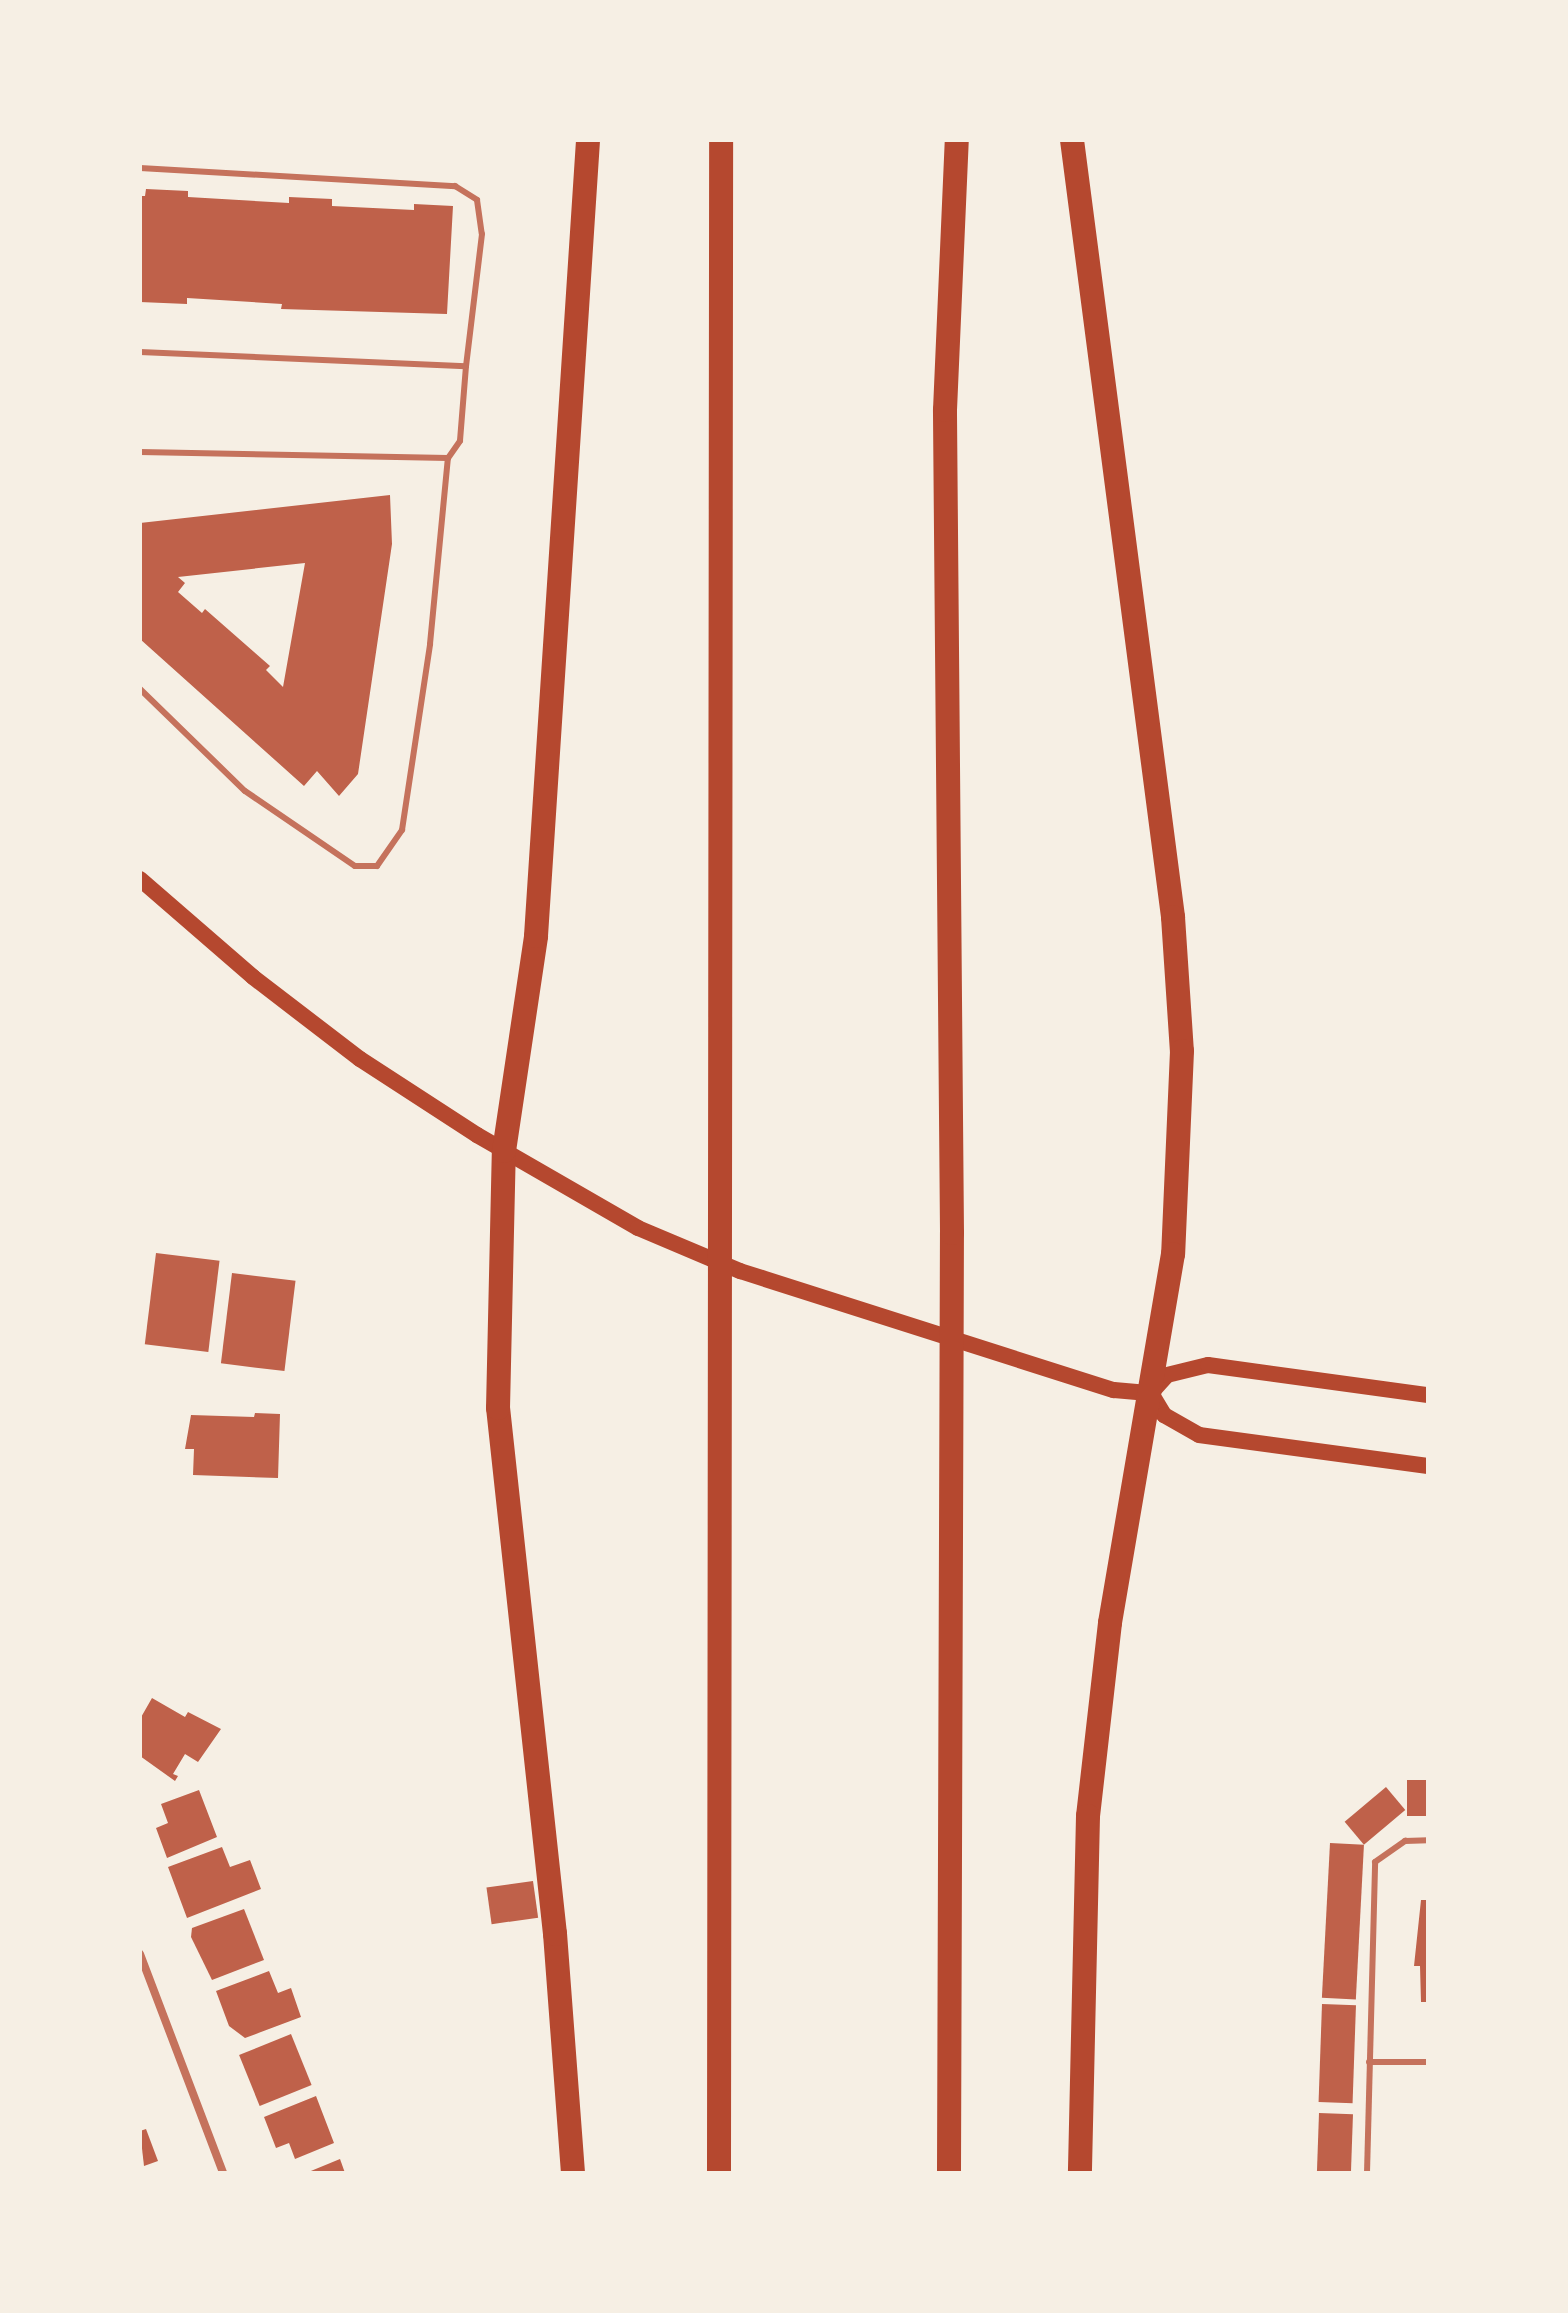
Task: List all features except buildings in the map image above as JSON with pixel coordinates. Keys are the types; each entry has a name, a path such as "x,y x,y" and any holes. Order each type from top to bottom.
{"highway":[{"path":"573,2173 555,1934 498,1408 504,1151 536,936 588,140"},
{"path":"719,2173 721,140"},
{"path":"949,2173 952,1233 945,410 957,140"},
{"path":"1072,140 1173,917 1182,1051 1173,1254 1110,1623 1088,1816 1080,2173"}],"main road":[{"path":"140,879 349,1051 504,1151 638,1228 860,1313 1114,1390 1151,1393"},
{"path":"1151,1393 1167,1375 1208,1365 1428,1395"},
{"path":"1151,1393 1171,1422 1199,1435 1428,1466"}],"street":[{"path":"140,1954 223,2173"}],"lane":[{"path":"140,168 455,186 477,200 482,234 460,441 448,458 430,644 402,830 377,866 355,866 245,791 140,689"},
{"path":"140,352 466,366"},
{"path":"140,452 448,458"},
{"path":"1367,2173 1375,1862 1405,1841 1428,1840"},
{"path":"1369,2062 1428,2062"}]}
